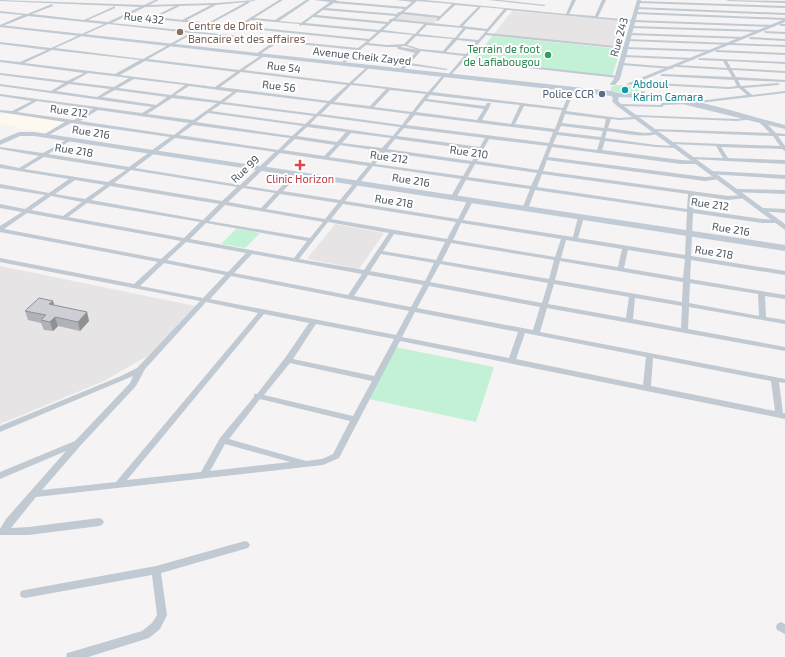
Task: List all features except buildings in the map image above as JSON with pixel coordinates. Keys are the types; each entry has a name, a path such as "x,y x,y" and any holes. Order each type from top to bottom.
{"street":[{"path":"0,0 116,6 216,4 254,0"},
{"path":"0,26 64,0"},
{"path":"19,65 157,0"},
{"path":"115,76 249,0"},
{"path":"237,27 281,0"},
{"path":"276,21 308,0"},
{"path":"316,0 406,8"},
{"path":"398,0 634,20 772,26"},
{"path":"446,4 450,0"},
{"path":"474,6 480,0"},
{"path":"490,0 544,5"},
{"path":"539,12 547,0"},
{"path":"567,15 574,0"},
{"path":"596,17 604,0"},
{"path":"728,0 785,2"},
{"path":"216,88 334,1"},
{"path":"342,64 398,14 417,1"},
{"path":"762,1 768,7"},
{"path":"638,6 663,2 785,7"},
{"path":"663,2 685,43"},
{"path":"183,21 216,4"},
{"path":"433,24 454,4"},
{"path":"153,18 180,5"},
{"path":"720,5 730,17"},
{"path":"84,21 116,6"},
{"path":"638,6 667,9 785,14"},
{"path":"638,6 670,15 730,17 784,23"},
{"name":"Rue 243","path":"618,78 638,6"},
{"path":"460,27 480,7"},
{"path":"323,9 441,17"},
{"path":"295,260 429,93 446,73 467,55 506,9"},
{"name":"Rue 432","path":"0,12 358,49"},
{"path":"124,16 369,40"},
{"path":"312,16 433,24 489,30"},
{"path":"704,16 709,23"},
{"path":"251,19 479,41"},
{"path":"731,45 743,38 772,26 784,23"},
{"path":"641,88 662,74 693,59 750,38 784,23"},
{"path":"405,45 426,24"},
{"name":"Avenue Cheik Zayed","path":"0,26 368,67 446,73 576,90 617,98 641,88"},
{"path":"632,27 759,32"},
{"path":"444,52 465,28"},
{"path":"765,32 785,32"},
{"path":"485,34 626,48 785,54"},
{"path":"630,34 743,38"},
{"path":"750,38 784,40"},
{"path":"628,40 785,46"},
{"name":"Rue 54","path":"0,42 492,100 609,117 737,120 750,118"},
{"path":"364,44 405,45 419,51"},
{"path":"399,46 399,48 403,50 467,55"},
{"path":"401,70 419,51"},
{"path":"641,88 677,67 700,59 714,51"},
{"path":"624,56 693,59"},
{"path":"700,59 785,63"},
{"path":"462,60 618,78 628,84 662,97 785,127"},
{"name":"Rue 56","path":"0,61 19,65 88,72 479,121 656,146 718,145 785,149"},
{"path":"724,61 740,87 751,96"},
{"path":"406,64 446,73"},
{"path":"622,64 785,72"},
{"name":"Rue 99","path":"135,286 368,67"},
{"path":"0,74 8,71"},
{"path":"12,113 88,72"},
{"path":"0,74 681,162 694,160 785,162"},
{"path":"662,74 785,82"},
{"path":"98,98 133,78"},
{"path":"618,78 606,89 636,117 785,228"},
{"path":"641,88 729,88 785,82"},
{"path":"613,84 628,84"},
{"path":"0,85 156,106"},
{"path":"143,114 188,85"},
{"path":"370,108 389,88"},
{"name":"Avenue Cheik Zayed","path":"576,90 606,89"},
{"path":"525,209 559,124 576,90"},
{"path":"63,218 236,91"},
{"path":"617,98 662,106 662,104 785,92"},
{"name":"Rue 210","path":"1,96 143,114 293,138 691,193 728,198 744,197"},
{"path":"424,100 487,108"},
{"path":"479,121 492,100"},
{"path":"512,126 523,104"},
{"path":"45,136 98,108"},
{"name":"Rue 212","path":"0,111 690,211 762,221 776,221"},
{"path":"207,112 481,149"},
{"path":"599,152 609,117"},
{"path":"694,119 699,132"},
{"path":"761,121 774,134 785,149"},
{"path":"559,124 644,134 655,131 785,135"},
{"path":"325,158 350,131"},
{"name":"Rue 216","path":"0,143 10,137 20,134 34,134 785,248"},
{"path":"453,198 488,137"},
{"path":"20,169 68,140"},
{"path":"718,145 727,160"},
{"name":"Rue 218","path":"0,148 785,274"},
{"path":"546,158 705,179 718,178"},
{"path":"0,166 785,297"},
{"path":"711,173 785,176"},
{"path":"262,210 296,174"},
{"path":"0,229 74,178"},
{"path":"0,186 311,240"},
{"path":"736,191 785,192"},
{"path":"684,331 691,193"},
{"path":"35,494 307,464 322,462 336,456 470,201"},
{"path":"0,206 785,349"},
{"path":"761,210 785,211"},
{"path":"575,240 581,217"},
{"path":"0,229 785,381"},
{"path":"350,297 393,231"},
{"path":"536,333 564,238"},
{"path":"621,269 624,248"},
{"path":"0,429 124,378 141,368 250,252"},
{"path":"379,252 785,322"},
{"path":"0,260 314,321 782,416 775,379"},
{"path":"761,293 763,318"},
{"path":"629,321 632,296"},
{"path":"120,484 263,311"},
{"path":"203,476 223,440 257,396 288,360 314,321"},
{"path":"512,361 522,330"},
{"path":"647,388 650,355"},
{"path":"288,360 376,379"},
{"path":"2,532 78,443 133,384 141,368"},
{"path":"257,396 355,419"},
{"path":"223,440 307,464"},
{"path":"0,476 78,443"},
{"path":"2,532 29,531 99,522"},
{"path":"25,594 156,570 245,545"},
{"path":"70,657 145,635 156,626 162,615 156,570"}],"shaded area":[{"path":"512,11 627,21 619,46 494,34"},
{"path":"400,13 440,17 433,24 393,20"},
{"path":"5,113 65,122 46,133 26,129 15,129 18,127 0,124 0,116"},
{"path":"335,224 384,233 359,269 307,259"},
{"path":"0,266 195,306 149,355 104,381 0,424"}],"green space":[{"name":"Terrain de foot de Lafiabougou","path":"492,36 621,49 612,76 473,61"},
{"path":"617,85 627,85 639,89 641,92 632,96 611,91 611,87"},
{"path":"236,229 260,233 245,248 221,244"},
{"path":"395,347 494,367 476,422 369,399"}],"place":[{"name":"Centre de Droit Bancaire et des affaires","path":"180,32"},
{"name":"Terrain de foot de Lafiabougou","path":"548,55"},
{"name":"Abdoul Karim Camara","path":"625,90"},
{"name":"Police CCR","path":"602,94"},
{"name":"Clinic Horizon","path":"300,165"}]}
